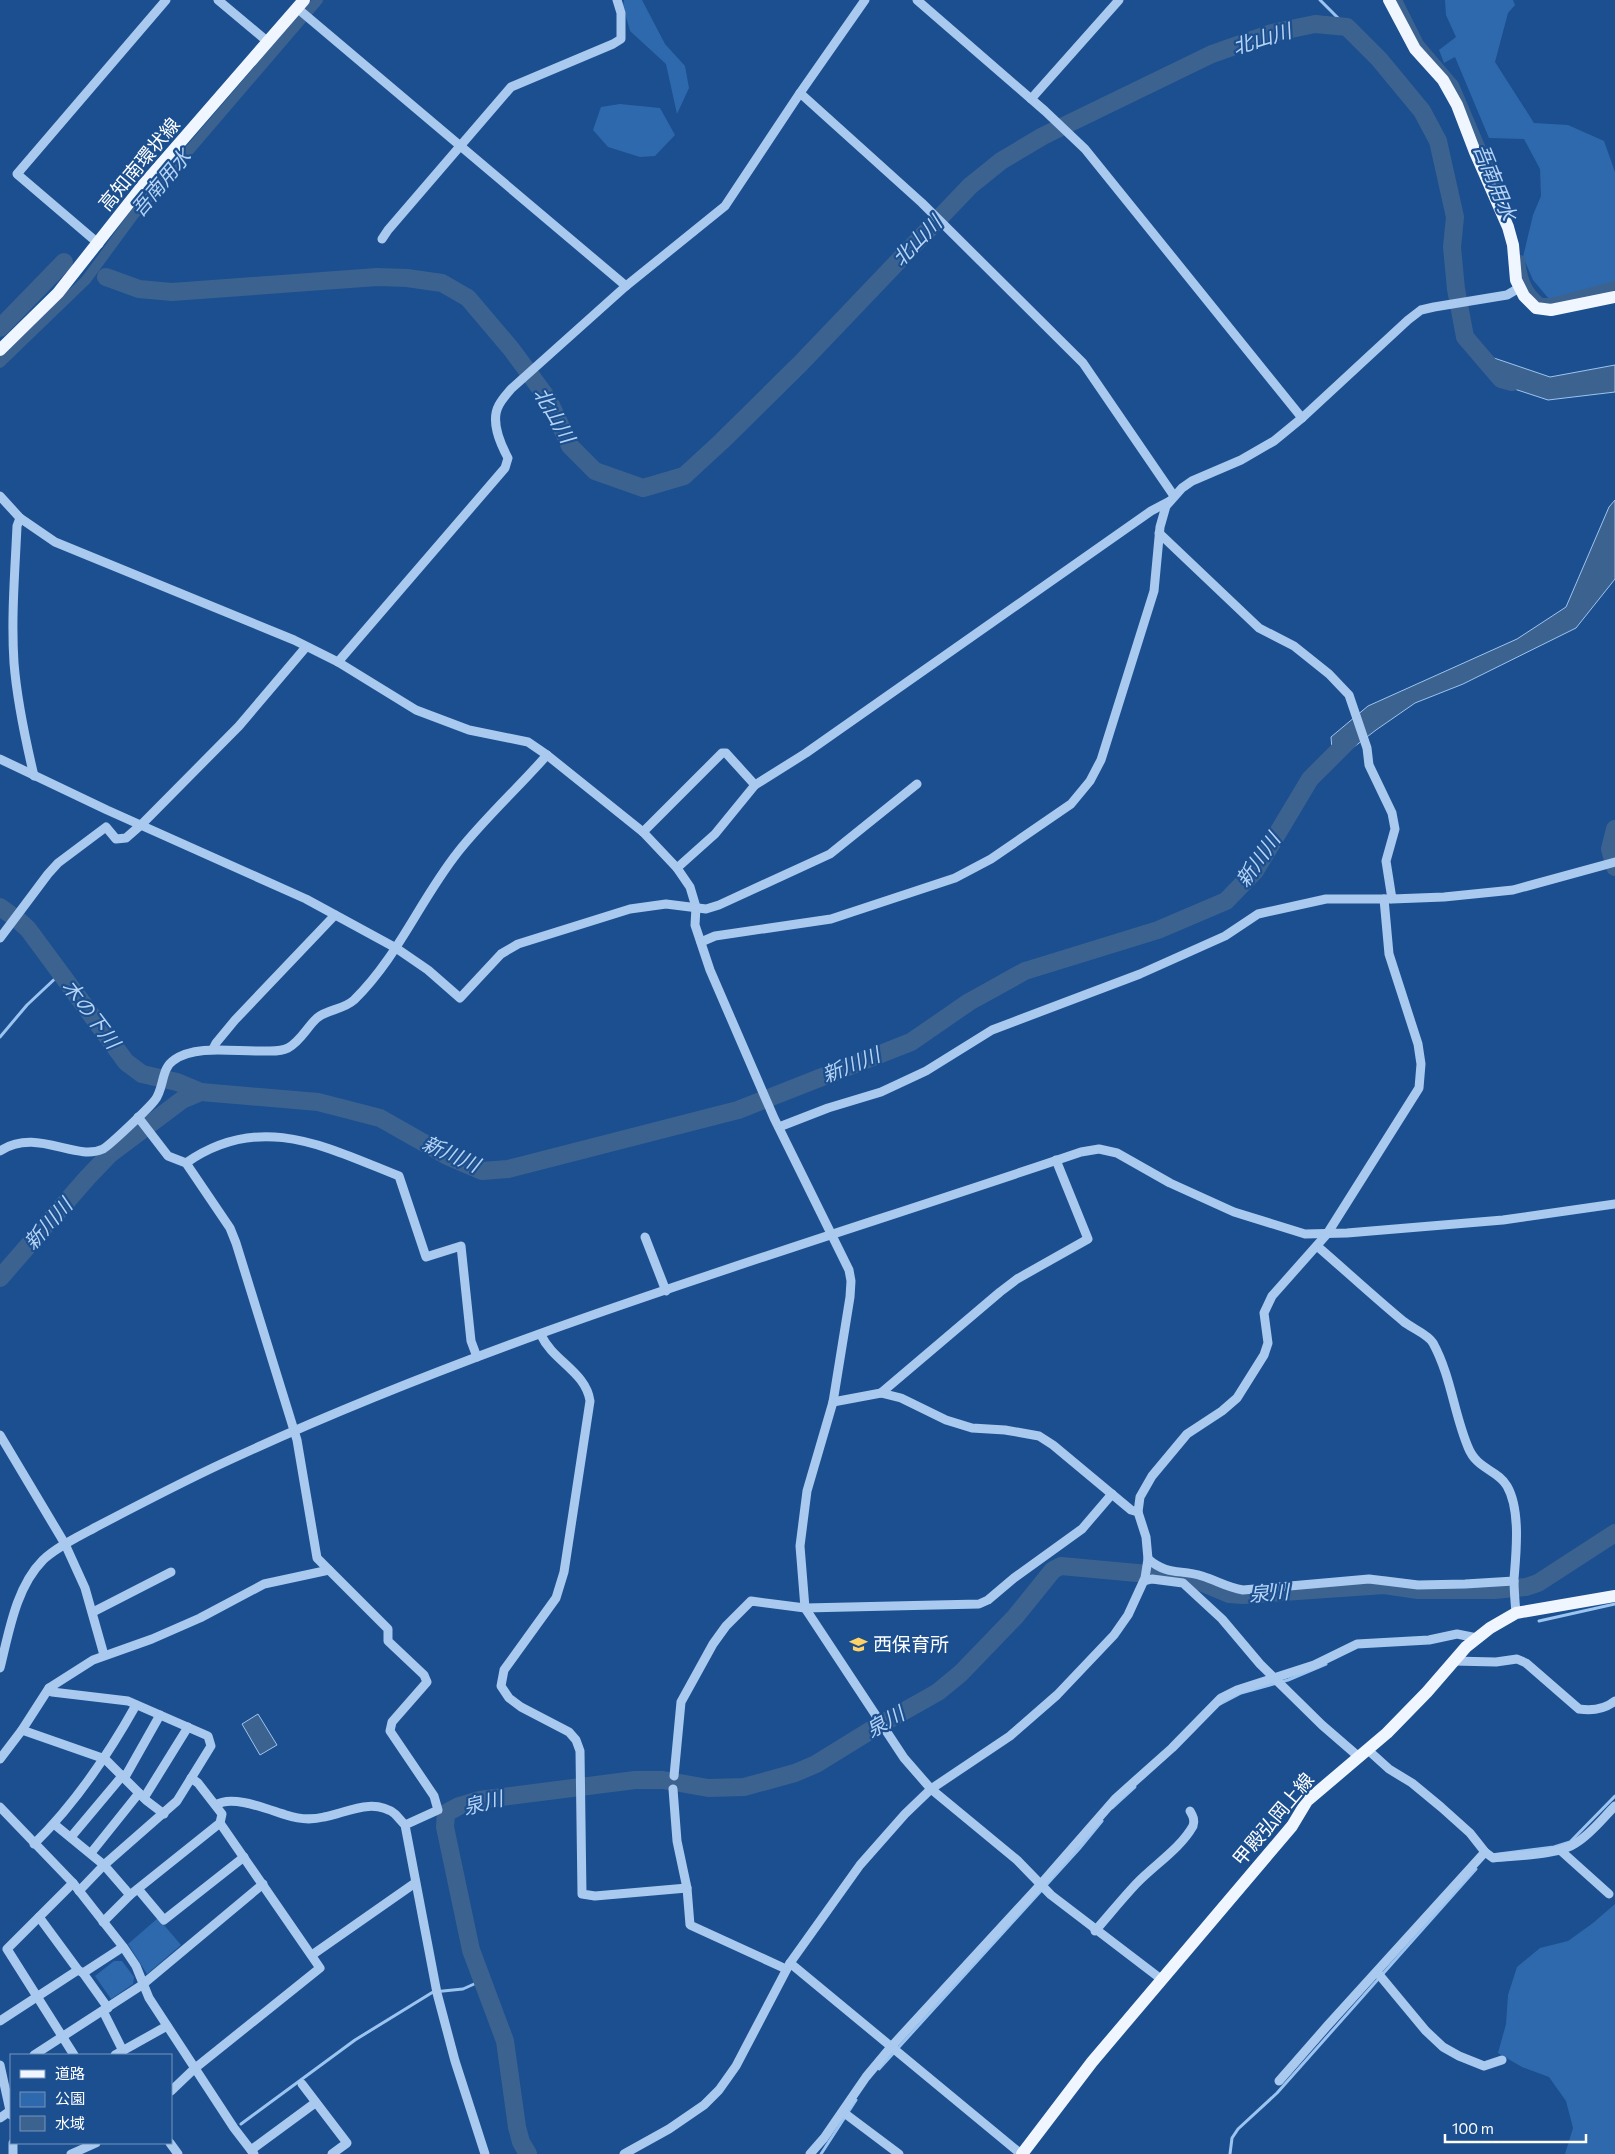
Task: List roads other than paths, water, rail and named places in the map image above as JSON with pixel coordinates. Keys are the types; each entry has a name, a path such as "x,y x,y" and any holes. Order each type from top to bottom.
{"main road":[{"path":"1389,0 1415,49 1443,80 1457,105 1475,152 1508,227 1513,246 1514,271 1519,288 1529,303 1543,310 1557,309 1615,296"},
{"name":"高知南環状線","path":"0,350 58,293 99,244 144,184 268,42 303,9"},
{"name":"甲殿弘岡上線","path":"1021,2154 1092,2062 1160,1979 1292,1826 1307,1801 1363,1753 1427,1692 1453,1661 1490,1628 1516,1614 1615,1596"}],"street":[{"path":"99,244 17,174 166,0"},
{"path":"218,0 268,42"},
{"path":"382,239 515,84 622,39 621,13 617,0"},
{"path":"338,662 504,468 508,458 501,444 495,418 499,404 511,389 626,286 725,206 865,0"},
{"path":"917,0 1045,111 1085,149 1302,418"},
{"path":"1031,99 1119,0"},
{"path":"303,9 460,146 626,286"},
{"path":"800,93 922,203 1083,363 1172,498"},
{"path":"677,868 715,834 756,784 814,748 1172,498 1192,481 1256,453 1274,441 1421,310 1507,295 1519,288"},
{"path":"0,496 20,518 55,542 271,630 338,662 416,710 469,730 528,742 643,832 677,868 690,887 696,907 695,925 710,970 774,1118 833,1235 851,1281 833,1402 807,1491 800,1546 806,1608 904,1758 931,1789 1017,1860 1051,1894 1160,1979"},
{"path":"700,942 715,936 831,919 955,878 991,859 1071,804 1090,781 1101,760 1154,590 1159,533 1166,506 1172,498"},
{"path":"20,518 14,605 14,663 20,711 34,776"},
{"path":"624,2154 669,2129 704,2104 719,2090 736,2066 788,1966 860,1865 905,1814 931,1789 1010,1736 1057,1695 1114,1635 1128,1615 1146,1572 1146,1537 1138,1512 1140,1497 1152,1476 1187,1434 1222,1411 1237,1398 1264,1355 1268,1343 1264,1313 1272,1296 1327,1234 1419,1088 1420,1058 1389,954 1386,861 1395,829 1392,813 1370,765 1367,748 1349,695 1329,674 1294,646 1259,628 1159,533"},
{"path":"0,938 58,863 106,827 116,839 126,838 142,824 239,726 306,647"},
{"path":"643,832 722,753 726,753 756,784"},
{"path":"0,1151 19,1143 36,1142 90,1152 103,1148 139,1118 156,1100 171,1061 180,1056 213,1049 276,1051 288,1048 302,1037 317,1018 330,1011 341,1009 353,1001 391,957 440,876 458,852 547,755"},
{"path":"0,759 306,899 396,948 428,970 460,998 501,954 518,944 630,909 666,904 706,909 720,905 830,854 917,784"},
{"path":"779,1127 828,1108 881,1092 926,1071 992,1030 1140,974 1225,936 1258,914 1276,908 1326,899 1444,897 1513,890 1612,863"},
{"path":"213,1049 235,1020 335,915"},
{"path":"139,1118 168,1156 186,1163 230,1228 294,1430 304,1475 317,1558 388,1629 388,1641 424,1675 426,1682 392,1722 390,1731 434,1796 438,1810 405,1826"},
{"path":"186,1163 215,1146 245,1138 289,1137 325,1146 399,1176 426,1257 460,1246 471,1341 477,1357"},
{"path":"0,1668 16,1607 34,1570 46,1557 65,1544 150,1498 294,1430 437,1371 666,1291 1080,1152 1099,1149 1116,1153 1170,1183 1234,1212 1305,1234 1327,1234 1503,1220 1615,1204"},
{"path":"881,1393 1000,1292 1018,1279 1088,1239 1056,1160"},
{"path":"645,1237 666,1291"},
{"path":"1317,1246 1402,1320 1432,1341 1444,1368 1468,1448 1484,1468 1500,1476 1508,1487 1517,1533 1516,1614"},
{"path":"542,1335 552,1353 582,1380 589,1390 590,1401 564,1572 556,1598 504,1670 501,1686 509,1698 569,1732 576,1740 580,1751 582,1894 595,1896 687,1888"},
{"path":"833,1402 881,1393 901,1398 946,1420 972,1428 1006,1430 1038,1436 1053,1445 1130,1510 1138,1512"},
{"path":"0,1435 65,1544 85,1588 104,1655"},
{"path":"674,1776 681,1702 713,1644 726,1626 751,1602 806,1608 979,1604 988,1600 1014,1578 1082,1529 1112,1494"},
{"path":"1146,1572 1157,1567 1167,1571 1187,1572 1205,1577 1227,1587 1243,1590 1369,1579 1392,1580 1418,1585 1465,1584 1515,1587"},
{"path":"0,1759 22,1730 49,1688 61,1678 104,1655 200,1618 264,1584 329,1570"},
{"path":"93,1612 171,1572"},
{"path":"1146,1572 1152,1579 1183,1583 1222,1619 1260,1664 1322,1725 1412,1783 1470,1833 1489,1854"},
{"path":"810,2154 847,2115 866,2077 895,2050 1042,1886 1116,1798 1172,1748 1221,1698 1238,1690 1279,1682 1357,1644 1429,1640 1457,1634 1478,1638"},
{"path":"1453,1661 1496,1662 1517,1660 1526,1663 1579,1708 1589,1711 1609,1706 1615,1701"},
{"path":"49,1688 52,1692 128,1701 208,1736 211,1746 178,1801 104,1865 79,1891"},
{"path":"34,1844 54,1824 105,1759 136,1704"},
{"path":"72,1837 124,1776 160,1715"},
{"path":"90,1853 142,1796 188,1727"},
{"path":"22,1730 105,1759 142,1796 164,1814"},
{"path":"103,1922 130,1895 220,1823 222,1814 198,1783 191,1778"},
{"path":"673,1789 678,1841 687,1888 690,1925 788,1966 895,2050 1021,2154"},
{"path":"216,1805 220,1802 247,1803 308,1819 325,1817 350,1809 373,1806 394,1813 405,1826 437,1991 455,2061 484,2154"},
{"path":"1279,2081 1328,2024 1489,1854 1560,1850 1575,1844 1586,1836 1615,1806"},
{"path":"0,1807 73,1884 123,1947 136,1966 142,1985 194,2069 234,2128 253,2152 315,2103"},
{"path":"1095,1930 1137,1884 1167,1856 1194,1824 1190,1811"},
{"path":"172,2090 194,2069 320,1968 220,1823"},
{"path":"54,1824 104,1865 130,1895"},
{"path":"1560,1850 1609,1894"},
{"path":"138,1889 164,1920 244,1857"},
{"path":"312,1955 415,1883"},
{"path":"73,1884 4,1951 38,1998 73,2054"},
{"path":"36,2054 142,1985 263,1884"},
{"path":"39,1917 81,1971 106,2009 119,2053 167,2026"},
{"path":"0,2021 123,1947"},
{"path":"1377,1972 1426,2031 1444,2047 1459,2056 1484,2066 1502,2060"},
{"path":"3,2068 10,2107"},
{"path":"302,2084 347,2144 332,2154"},
{"path":"847,2115 899,2154"},
{"path":"76,2153 94,2144"}],"water":[{"path":"1494,358 1550,377 1615,365 1615,392 1548,400 1493,382"},
{"path":"1615,500 1615,579 1576,628 1463,684 1415,703 1333,763 1331,737 1368,706 1517,639 1566,607 1609,507"},
{"path":"258,1714 277,1745 260,1755 242,1724"}],"waterway":[{"name":"吾南用水","path":"0,363 86,280 133,216 318,0"},
{"path":"1320,0 1347,27"},
{"name":"吾南用水","path":"1397,0 1419,44 1454,85 1501,196"},
{"name":"北山川","path":"106,277 139,289 172,292 377,277 407,278 442,283 468,298 512,350 548,399 570,446 595,471 643,488 684,476 801,363 970,186 1001,161 1043,136 1212,54 1272,33 1315,24 1347,27 1379,59 1422,111 1438,141 1455,217 1452,247 1456,289 1465,337 1501,379 1512,382"},
{"name":"吾南用水","path":"1520,260 1528,289 1541,303 1551,303 1615,286"},
{"name":"北山川","path":"0,328 64,262"},
{"name":"新川川","path":"0,1278 110,1154 182,1100 201,1092 318,1102 380,1118 447,1156 482,1171 508,1169 738,1110 911,1042 969,1002 1025,971 1158,930 1226,901 1255,871 1310,779 1350,739"},
{"name":"泉川","path":"1615,829 1610,849 1615,867"},
{"name":"木の下川","path":"0,907 28,929 126,1062 142,1074 177,1082 201,1092"},
{"path":"0,1037 27,1005 60,974"},
{"name":"泉川","path":"528,2154 521,2142 517,2127 505,2041 471,1950 445,1827 446,1813 459,1806 479,1800 635,1780 663,1780 708,1788 744,1787 795,1773 816,1764 938,1692 961,1673 1015,1617 1053,1570 1061,1566 1191,1578 1229,1594 1243,1595 1384,1585 1418,1590 1494,1590 1526,1587 1538,1583 1615,1533"},
{"path":"1539,1621 1615,1604"},
{"path":"1220,1704 1241,1693 1288,1680 1326,1664"},
{"path":"1112,1808 1135,1787"},
{"path":"1491,1855 1554,1847 1570,1842 1615,1796"},
{"path":"879,2069 1079,1849 1102,1821"},
{"path":"1230,2154 1232,2138 1238,2129 1277,2093 1476,1869"},
{"path":"241,2124 355,2040 433,1992 463,1989 483,1980"},
{"path":"821,2154 856,2100"}],"place":[{"name":"西保育所","path":"859,1644"}]}
